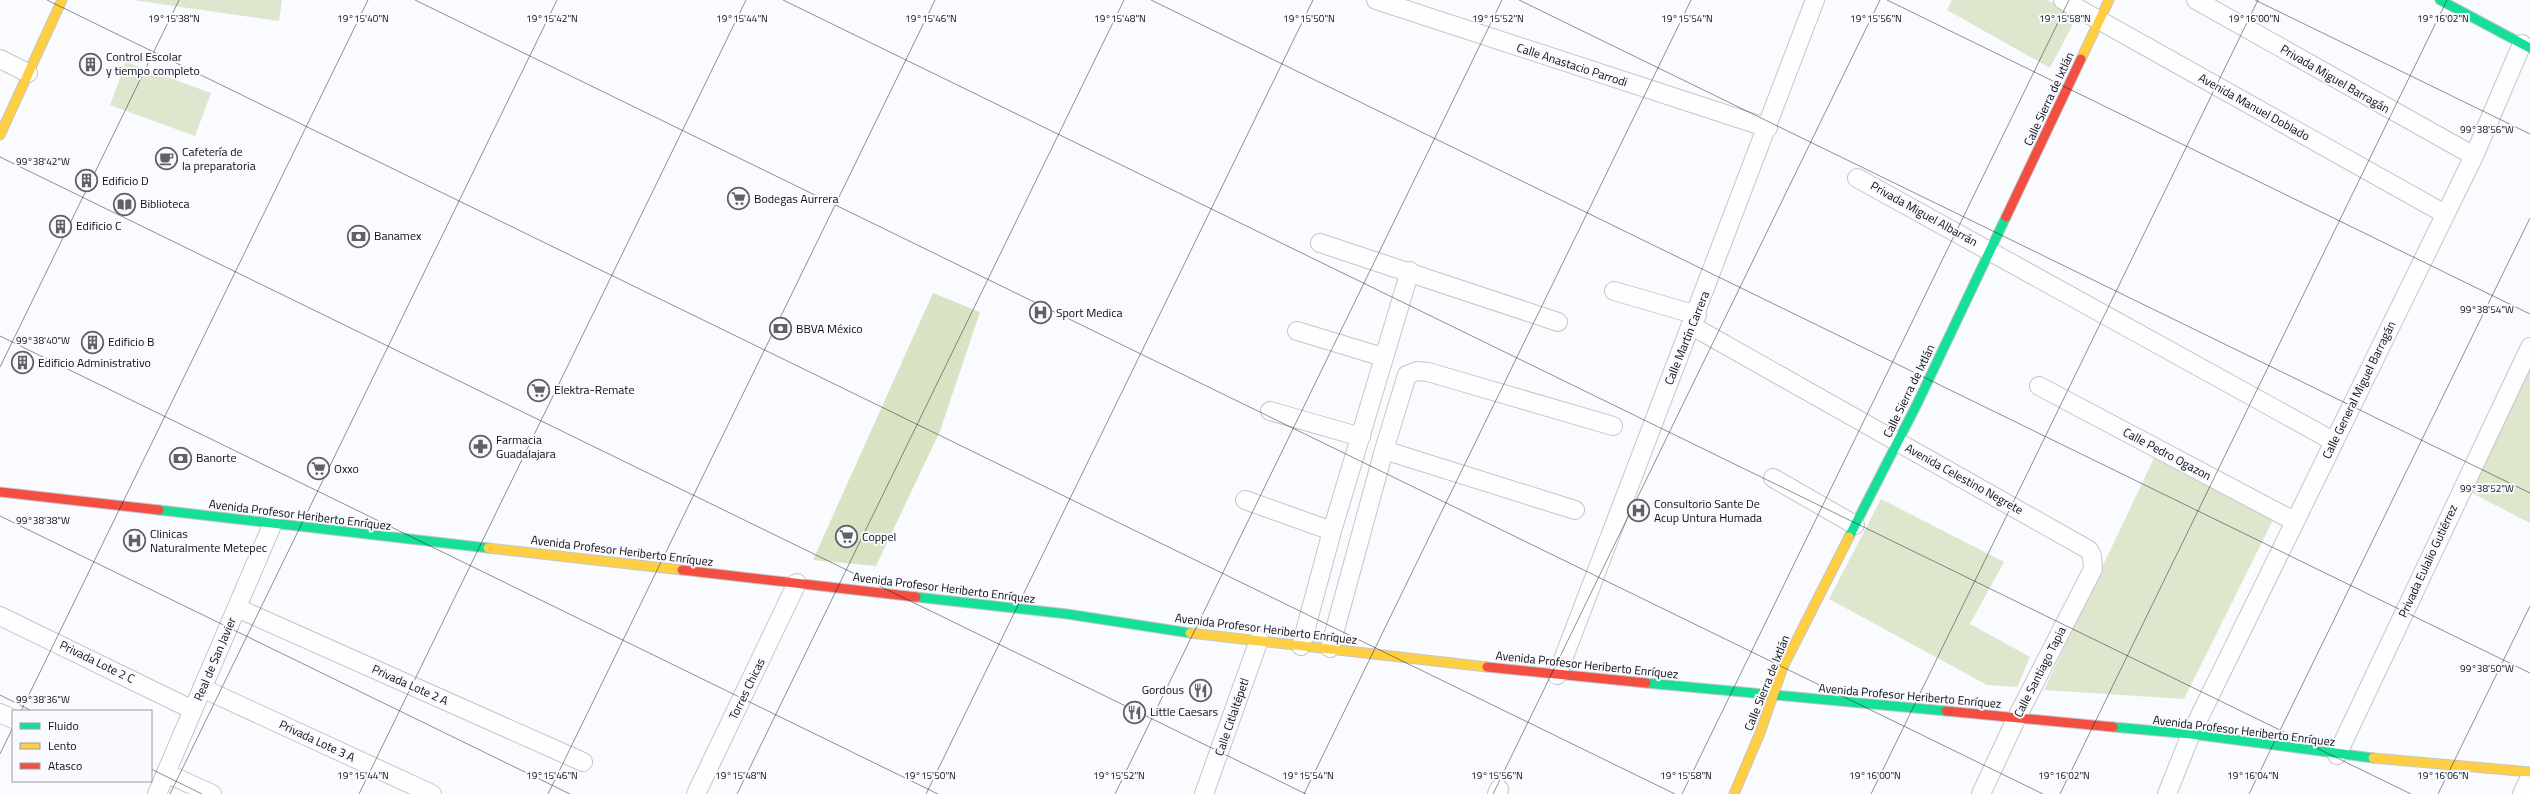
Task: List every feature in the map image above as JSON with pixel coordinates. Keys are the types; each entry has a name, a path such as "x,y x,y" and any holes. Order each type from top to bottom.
{"main road":[{"path":"2,125 62,0"},
{"name":"Calle Sierra de Ixtlán","path":"1734,794 1760,733 1772,695 1800,633 1898,443 2109,0"},
{"path":"2440,0 2526,46"},
{"name":"Avenida Profesor Heriberto Enríquez","path":"0,492 1067,614 1177,631 1557,675 2017,717 2108,728 2191,734 2337,755 2530,772"}],"street":[{"name":"Calle Anastacio Parrodi","path":"1376,0 1768,128"},
{"name":"Calle Martín Carrera","path":"1557,675 1602,554 1694,320 1816,0"},
{"name":"Avenida Manuel Doblado","path":"2063,0 2445,214"},
{"name":"Privada Miguel Barragán","path":"2196,0 2474,156"},
{"name":"Calle General Miguel Barragán","path":"2167,794 2191,734 2333,441 2474,156 2526,46"},
{"path":"0,59 28,73"},
{"name":"Privada Miguel Albarrán","path":"1857,178 2333,441"},
{"path":"1320,243 1410,271 1558,322"},
{"path":"1301,646 1332,531 1410,271"},
{"name":"Avenida Celestino Negrete","path":"1614,291 1694,320 1898,443 2089,550"},
{"path":"1297,331 1383,357"},
{"name":"Privada Eulalio Gutiérrez","path":"2337,755 2530,347"},
{"path":"1330,648 1384,450 1404,382 1408,375 1417,371 1428,372 1614,426"},
{"name":"Calle Pedro Ogazon","path":"2039,386 2294,521"},
{"path":"1270,411 1361,437"},
{"path":"1384,450 1575,510"},
{"path":"1773,478 1855,525"},
{"path":"1245,500 1332,531"},
{"name":"Real de San Javier","path":"157,784 193,710 273,524"},
{"name":"Calle Santiago Tapia","path":"1981,794 2017,717 2093,569 2092,556 2089,550"},
{"name":"Torres Chicas","path":"696,794 797,583"},
{"name":"Privada Lote 2 A","path":"237,608 583,762"},
{"name":"Privada Lote 2 C","path":"0,616 193,710"},
{"name":"Calle Citlaltépetl","path":"1210,792 1259,640"},
{"name":"Privada Lote 3 A","path":"202,688 432,794"},
{"path":"0,713 12,719"},
{"path":"2522,794 2530,777"},
{"path":"157,784 212,794"}],"green space":[{"path":"133,0 282,0 279,21"},
{"path":"1952,0 2048,0 2077,16 2050,68 1947,10"},
{"path":"126,62 211,93 195,136 110,105"},
{"path":"933,293 980,312 940,431 876,566 813,560"},
{"path":"2530,363 2530,523 2470,492"},
{"path":"2154,458 2273,520 2184,699 2044,690"},
{"path":"1881,499 2004,562 1970,624 2030,657 2017,687 1987,685 1829,599"}],"traffic: fast":[{"path":"2440,0 2530,48"},
{"path":"1849,537 1917,404 2006,217"},
{"path":"159,510 488,548"},
{"path":"916,597 1067,614 1190,633"},
{"path":"1646,683 1946,711"},
{"path":"2113,727 2191,734 2373,758"}],"traffic: slow":[{"path":"0,135 62,0"},
{"path":"2081,59 2109,0"},
{"path":"1734,794 1760,733 1783,667 1849,537"},
{"path":"488,548 682,570"},
{"path":"1190,633 1487,667"},
{"path":"2373,758 2530,772"}],"traffic: jam":[{"path":"2006,217 2081,59"},
{"path":"0,492 159,510"},
{"path":"682,570 916,597"},
{"path":"1487,667 1646,683"},
{"path":"1946,711 2113,727"}],"place":[{"name":"Control Escolar y tiempo completo","path":"90,64"},
{"name":"Cafetería de la preparatoria","path":"166,159"},
{"name":"Edificio D","path":"87,181"},
{"name":"Bodegas Aurrera","path":"738,199"},
{"name":"Biblioteca","path":"125,204"},
{"name":"Edificio C","path":"61,226"},
{"name":"Banamex","path":"358,236"},
{"name":"Sport Medica","path":"1040,313"},
{"name":"BBVA México","path":"781,329"},
{"name":"Edificio B","path":"92,342"},
{"name":"Edificio Administrativo","path":"23,363"},
{"name":"Elektra-Remate","path":"538,390"},
{"name":"Farmacia Guadalajara","path":"480,447"},
{"name":"Banorte","path":"181,458"},
{"name":"Oxxo","path":"318,469"},
{"name":"Consultorio Sante De Acup Untura Humada","path":"1638,511"},
{"name":"Coppel","path":"846,537"},
{"name":"Clinicas Naturalmente Metepec","path":"134,541"},
{"name":"Gordous","path":"1200,690"},
{"name":"Little Caesars","path":"1134,712"}]}
